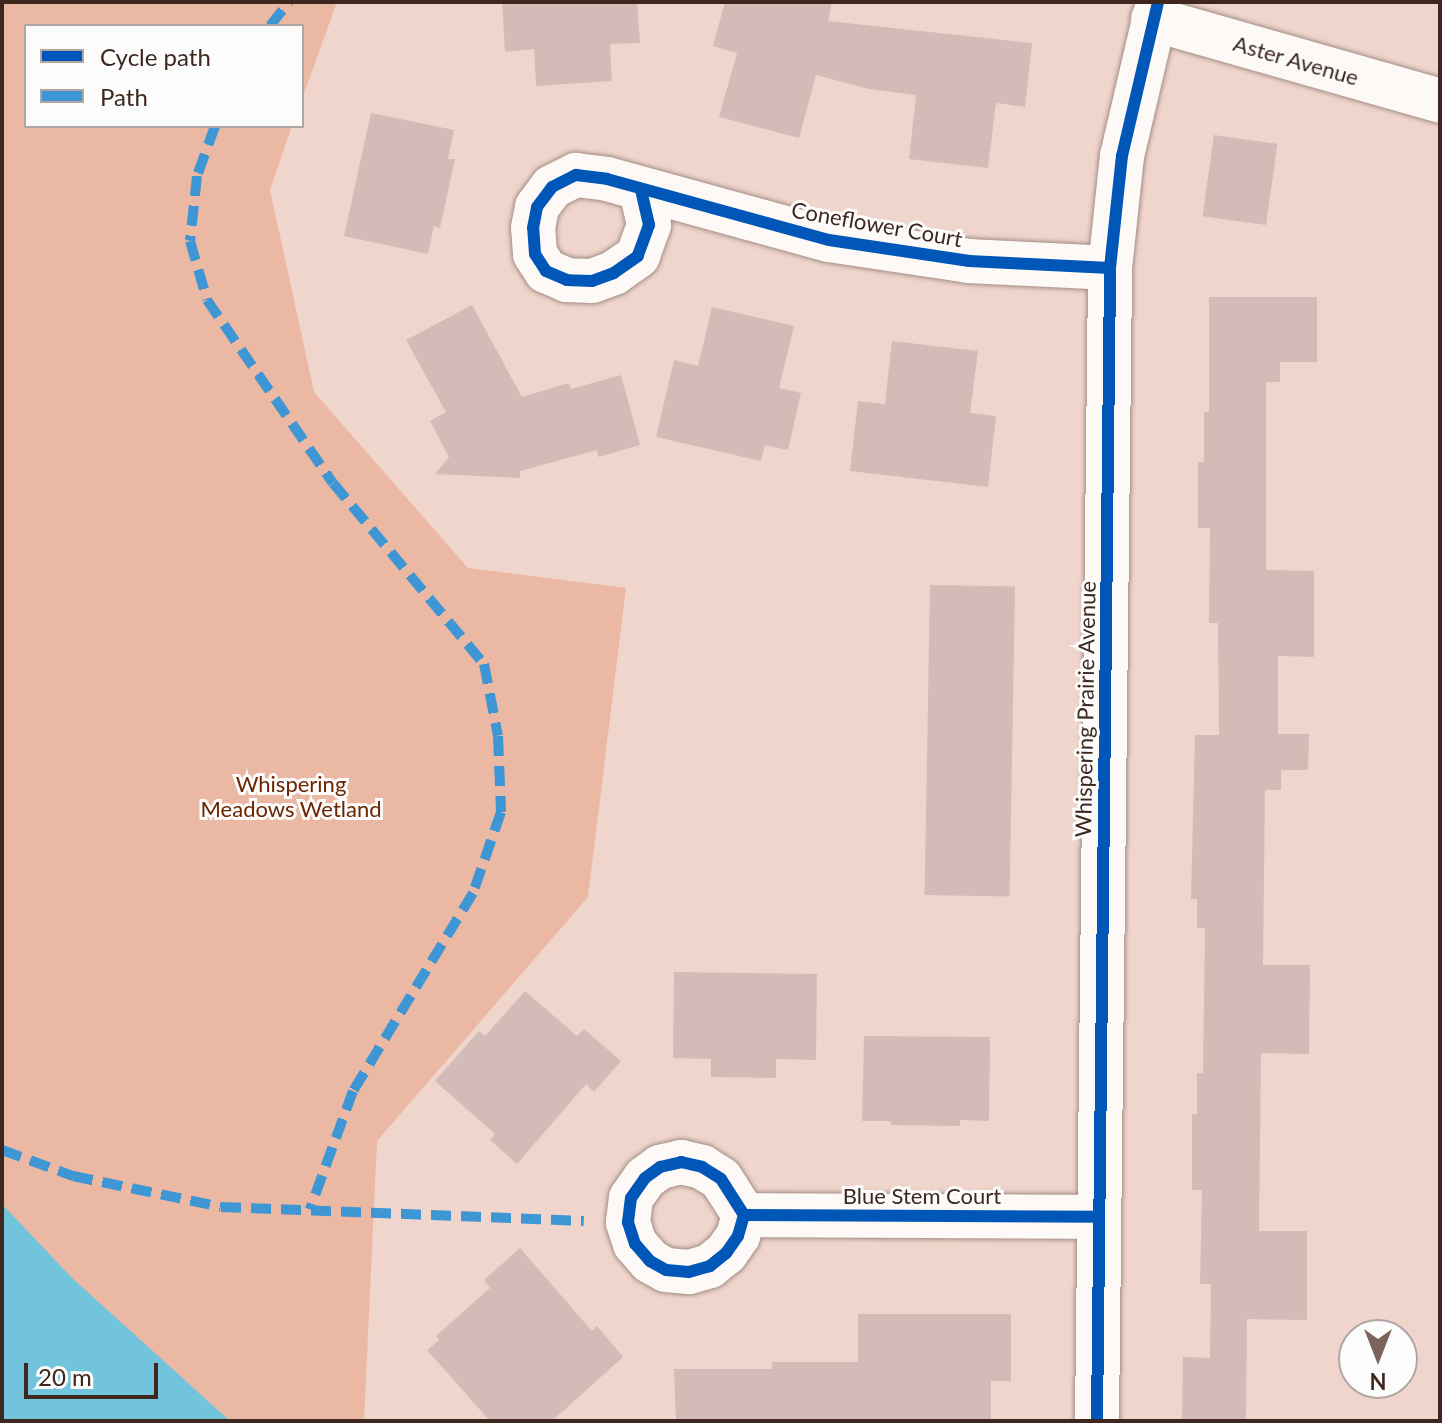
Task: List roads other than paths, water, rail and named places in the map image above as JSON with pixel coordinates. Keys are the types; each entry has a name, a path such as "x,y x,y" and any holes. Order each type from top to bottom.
{"street":[{"name":"Aster Avenue","path":"1155,10 1440,101"},
{"name":"Whispering Prairie Avenue","path":"1097,1421 1110,268 1122,156 1155,10"},
{"name":"Coneflower Court","path":"641,190 829,240 969,261 1110,268"},
{"name":"Blue Stem Court","path":"744,1215 1099,1217"}],"water":[{"path":"2,1204 72,1278 230,1421 2,1421"}],"park label":[{"name":"Whispering Meadows Wetland","path":"291,796"}]}
